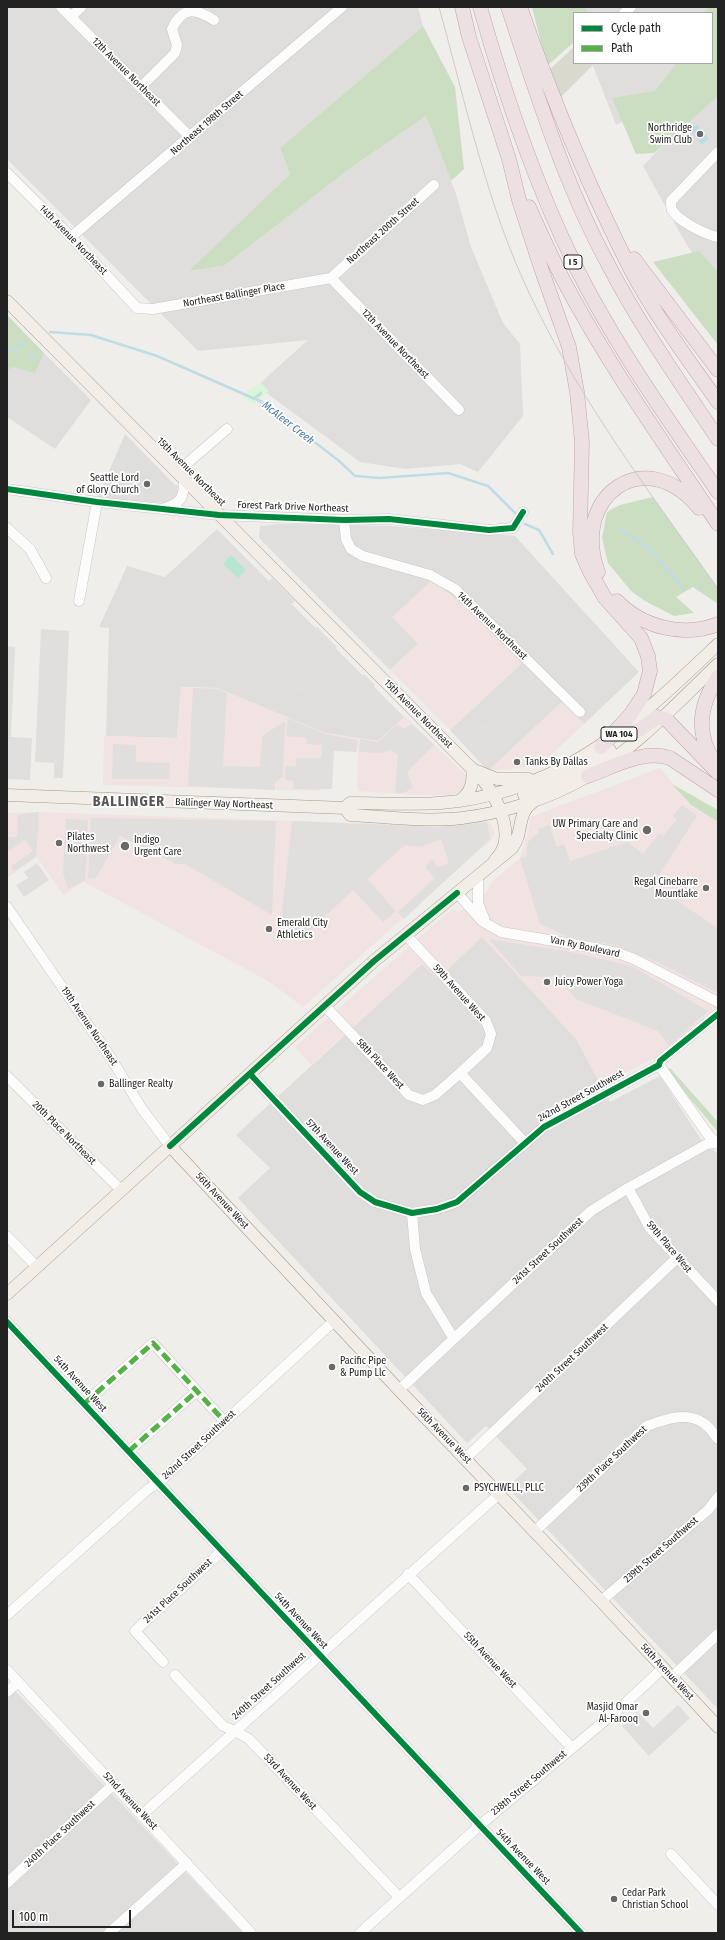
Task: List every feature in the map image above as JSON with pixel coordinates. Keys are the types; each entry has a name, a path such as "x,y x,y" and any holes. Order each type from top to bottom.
{"highway":[{"path":"462,7 469,37 509,159 519,200 540,268 569,346 577,392 582,442 580,532 582,554 604,598 640,638 646,648 649,664 648,682 639,703 601,746"},
{"name":"I 5","path":"480,7 525,151 575,266 621,345 718,492"},
{"path":"508,7 550,134 592,233 645,330 718,439"},
{"path":"520,7 568,137 632,270 655,311 718,402"},
{"path":"509,159 549,250 585,319 630,392 718,524"},
{"path":"603,211 639,266 718,370"},
{"path":"718,531 682,490 666,481 642,479 620,486 607,496 596,512 592,538 593,556 603,581 616,600 634,615 658,626 678,630 700,629 718,624"},
{"path":"718,676 706,696 701,721 706,746 718,766"},
{"path":"635,730 641,729 652,720 662,718 672,723 718,773"},
{"path":"588,776 637,757 651,754 661,755 670,758 718,790"}],"main road":[{"name":"15th Avenue Northeast","path":"7,301 472,768 493,794 500,810 504,827 505,841 501,852 495,860"},
{"name":"WA 104","path":"493,794 542,778 601,746 632,723 718,644"},
{"name":"WA 104","path":"500,810 539,798 588,776 662,718 718,664"},
{"path":"500,810 510,800 536,790 582,768 610,750 635,730 638,725 670,695 685,675"},
{"path":"459,800 469,791 472,785 472,768 497,779 514,780 542,778"},
{"path":"418,818 439,812 480,808 493,794"},
{"name":"Ballinger Way Northeast","path":"7,795 345,808 350,803 410,804 459,800 493,794"},
{"path":"7,1294 36,1266 405,934 478,875 517,841 523,812 530,804 539,798"},
{"name":"Ballinger Way Northeast","path":"345,808 350,815 418,818 461,818 500,810"},
{"name":"56th Avenue West","path":"170,1146 399,1390 535,1531 718,1727"}],"street":[{"name":"12th Avenue Northeast","path":"61,7 190,137"},
{"path":"71,17 81,7"},
{"name":"Northeast 198th Street","path":"71,237 342,7"},
{"path":"141,87 175,53 178,45 172,29 176,20 184,14 192,11 199,11 214,20"},
{"path":"718,152 671,201 672,209 679,217 692,226 718,237"},
{"name":"14th Avenue Northeast","path":"7,173 71,237 137,308"},
{"name":"Northeast 200th Street","path":"331,278 434,185"},
{"name":"12th Avenue Northeast","path":"331,278 459,410"},
{"name":"Northeast Ballinger Place","path":"137,308 153,310 331,278"},
{"path":"161,509 176,504 181,498 184,491 180,476 227,429"},
{"name":"Forest Park Drive Northeast","path":"7,489 97,502 219,514 344,520 389,519 489,530 513,528 523,512"},
{"path":"79,601 97,502"},
{"name":"14th Avenue Northeast","path":"344,520 346,539 351,549 363,556 430,575 455,590 580,712"},
{"path":"7,528 30,549 46,578"},
{"path":"478,875 478,903 488,925"},
{"name":"Van Ry Boulevard","path":"457,892 477,916 488,925 512,935 555,940 618,953 634,959 718,1002"},
{"name":"19th Avenue Northeast","path":"7,907 111,1058 142,1109 170,1146"},
{"name":"59th Avenue West","path":"405,934 486,1021 491,1034 487,1048 460,1073"},
{"name":"58th Place West","path":"324,1006 409,1095 423,1100 435,1095 460,1073"},
{"name":"242nd Street Southwest","path":"412,1213 437,1209 457,1202 544,1126 659,1065 660,1061 718,1014"},
{"path":"659,1065 709,1136 717,1143"},
{"path":"460,1073 525,1144"},
{"name":"57th Avenue West","path":"250,1074 360,1192 375,1202 412,1213"},
{"name":"20th Place Northeast","path":"7,1076 121,1190"},
{"name":"241st Street Southwest","path":"399,1390 591,1212 628,1188 707,1144 717,1143"},
{"name":"59th Place West","path":"628,1188 650,1228 718,1301"},
{"path":"412,1213 414,1249 426,1293 454,1339"},
{"path":"7,1236 36,1266"},
{"name":"240th Street Southwest","path":"466,1458 677,1258"},
{"name":"242nd Street Southwest","path":"7,1615 147,1490 158,1483 334,1321"},
{"name":"54th Avenue West","path":"7,1322 85,1403 128,1452 581,1933"},
{"path":"85,1403 153,1343 225,1422"},
{"path":"128,1452 197,1391"},
{"name":"239th Place Southwest","path":"535,1531 647,1426 669,1418 688,1417 705,1424 718,1439"},
{"name":"240th Street Southwest","path":"143,1814 408,1574 499,1494"},
{"name":"239th Street Southwest","path":"601,1601 708,1510 718,1497"},
{"name":"241st Place Southwest","path":"163,1662 135,1631 222,1551"},
{"name":"55th Avenue West","path":"408,1574 571,1747"},
{"path":"672,1677 718,1634"},
{"name":"238th Street Southwest","path":"360,1933 479,1826 571,1747 620,1708 663,1668"},
{"name":"52nd Avenue West","path":"7,1670 143,1814 251,1933"},
{"name":"53rd Avenue West","path":"175,1675 223,1726 249,1739 399,1897"},
{"path":"7,1692 18,1682"},
{"name":"240th Place Southwest","path":"7,1883 114,1784"},
{"path":"671,1854 718,1905"},
{"path":"108,1933 187,1863"}],"shaded area":[{"path":"7,7 418,7 423,26 280,148 290,174 190,271 224,266 352,167 426,116 456,194 471,247 503,323 520,344 523,416 478,472 460,464 405,469 360,462 257,386 308,340 198,351 7,159"},
{"path":"561,7 718,7 713,12 573,13"},
{"path":"573,48 573,64 593,65 558,100 549,70"},
{"path":"592,64 699,64 680,90 616,125"},
{"path":"718,86 718,280 707,278 643,166"},
{"path":"7,316 91,400 55,449 7,417"},
{"name":"Seattle Lord of Glory Church","path":"125,434 174,484 174,498 97,499"},
{"path":"119,458 132,473 133,490 160,494 163,480 181,487 175,501 169,503 99,500"},
{"path":"278,524 389,526 515,536 639,672 584,724 562,702 488,771 450,730 524,661 462,604 432,580 418,644 390,670 259,538 260,526"},
{"path":"217,529 404,717 378,741 325,733 217,688 181,687 177,738 106,736 109,628 99,627 127,566 165,577"},
{"path":"272,578 295,601 279,617 256,594"},
{"path":"432,580 462,604 524,661 450,730 390,670 418,644 392,617"},
{"path":"297,620 310,634 317,627 337,647 306,678 318,691 310,700 300,690 295,695 285,685 299,671 272,644"},
{"path":"41,629 69,631 63,778 54,778 54,763 35,762"},
{"path":"7,646 15,647 11,737 32,738 30,780 7,779"},
{"path":"528,665 563,699 552,708 521,674"},
{"path":"364,674 375,685 329,730 322,724 332,713 316,696 326,686 339,699"},
{"path":"181,687 217,688 325,733 378,741 405,716 468,777 465,791 450,795 412,795 357,791 358,748 326,745 321,791 103,785 104,736 177,738"},
{"path":"193,688 217,689 227,693 223,766 260,767 262,736 285,721 283,777 275,782 275,790 188,786"},
{"path":"562,702 584,724 550,756 526,767 488,771"},
{"path":"496,713 500,717 478,737 485,743 496,732 512,746 487,766 456,736 476,716 483,724"},
{"path":"288,718 325,734 357,740 357,752 334,751 332,789 293,789 293,781 285,780 285,766 296,766 296,758 321,758 322,745 307,744 307,738 286,736"},
{"path":"412,724 434,745 407,772 413,787 404,793 395,793 398,754 390,750 381,753 359,752 360,739 378,742 397,725 404,729"},
{"path":"113,744 136,745 136,762 170,763 169,779 112,779"},
{"path":"660,768 691,806 718,822 718,1017 658,1056 601,1086 577,1040 482,937 437,979 422,964 311,1065 295,1047 453,909 458,912 486,892 494,880 520,858 528,832 530,817"},
{"path":"682,805 697,816 653,884 718,929 718,993 657,962 611,944 568,937 540,924 520,858 527,856 526,851 528,842 539,833 538,829 549,825 557,847 564,844 570,861 628,842 643,854 659,834 663,836 677,819 673,816"},
{"path":"39,812 442,826 485,821 491,824 495,834 492,839 303,1007 268,981 84,882 63,895 37,857 7,878 7,813"},
{"path":"39,812 36,856 14,872 11,866 33,851 25,840 7,852 7,815 8,837 17,837 18,815"},
{"path":"91,818 276,821 272,915 185,864 176,864 120,836 96,878 88,878"},
{"path":"66,819 88,820 85,880 68,889 63,873"},
{"path":"292,821 441,827 487,822 490,839 404,919 398,912 435,878 425,867 432,859 438,867 449,863 441,839 421,847 405,845 367,879 396,911 383,922 353,890 302,938 281,920"},
{"path":"37,863 49,880 24,897 16,885 28,878 24,872"},
{"path":"482,936 577,1040 610,1102 660,1076 700,1138 718,1154 718,1709 507,1487 527,1469 486,1426 467,1443 238,1198 270,1168 236,1135 422,964 438,979"},
{"path":"489,939 571,952 632,966 708,1011 669,1046 658,1031 576,999 558,977 521,976"},
{"path":"7,1682 243,1933 7,1933"},
{"path":"678,1705 690,1718 649,1756 622,1726 637,1711 653,1728"}],"green space":[{"path":"532,7 584,7 587,12 573,12 573,43 547,66"},
{"path":"710,7 718,7 718,96 654,153 636,154 612,98 655,91 676,64 713,64 713,12 704,12"},
{"path":"423,26 455,87 464,169 451,181 426,116 352,167 224,266 189,271 290,174 280,148"},
{"path":"699,251 718,272 718,345 653,262"},
{"path":"7,315 44,353 35,373 13,367 7,370"},
{"path":"260,382 269,391 254,404 242,397"},
{"path":"653,497 718,588 718,604 693,587 676,597 694,613 674,616 645,601 631,591 608,563 602,538 607,512 620,505"},
{"path":"231,555 246,570 238,578 223,564"},
{"path":"672,784 718,810 718,822 691,805"},
{"path":"670,1068 718,1122 718,1132 666,1070"}],"water":[{"name":"Northridge Swim Club","path":"697,124 709,139 702,145 690,130"}],"waterway":[{"name":"McAleer Creek","path":"50,332 91,335 157,356 262,402 338,460 355,476 380,478 448,473 488,486 515,513"},
{"name":"McAleer Creek","path":"7,351 26,343"},
{"path":"29,354 36,359"},
{"path":"255,398 261,393"},
{"name":"McAleer Creek","path":"525,524 539,530 553,554"},
{"name":"McAleer Creek","path":"618,528 650,549 683,588"}],"tram line":[{"path":"439,7 468,117 490,191 502,227 531,297 572,374 594,410 618,447 718,589"}],"marked path":[{"path":"85,1403 153,1343 225,1422"},
{"path":"129,1451 197,1391"}],"cycle path":[{"path":"7,489 97,502 219,515 344,520 389,519 489,530 513,528 523,512"},
{"path":"170,1146 374,961 457,893"},
{"path":"250,1074 360,1192 375,1202 412,1213 437,1209 457,1202 544,1127 659,1065 660,1061 718,1014"},
{"path":"7,1322 581,1933"}],"place":[{"name":"Northridge Swim Club","path":"700,134"},
{"name":"Seattle Lord of Glory Church","path":"147,484"},
{"name":"Tanks By Dallas","path":"517,762"},
{"name":"UW Primary Care and Specialty Clinic","path":"647,830"},
{"name":"Pilates Northwest","path":"59,843"},
{"name":"Indigo Urgent Care","path":"125,846"},
{"name":"Regal Cinebarre Mountlake","path":"706,888"},
{"name":"Emerald City Athletics","path":"269,929"},
{"name":"Juicy Power Yoga","path":"547,982"},
{"name":"Ballinger Realty","path":"101,1084"},
{"name":"Pacific Pipe & Pump Llc","path":"332,1367"},
{"name":"PSYCHWELL, PLLC","path":"466,1488"},
{"name":"Masjid Omar Al-Farooq","path":"646,1713"},
{"name":"Cedar Park Christian School","path":"614,1899"}],"district":[{"name":"BALLINGER","path":"129,802"}]}
